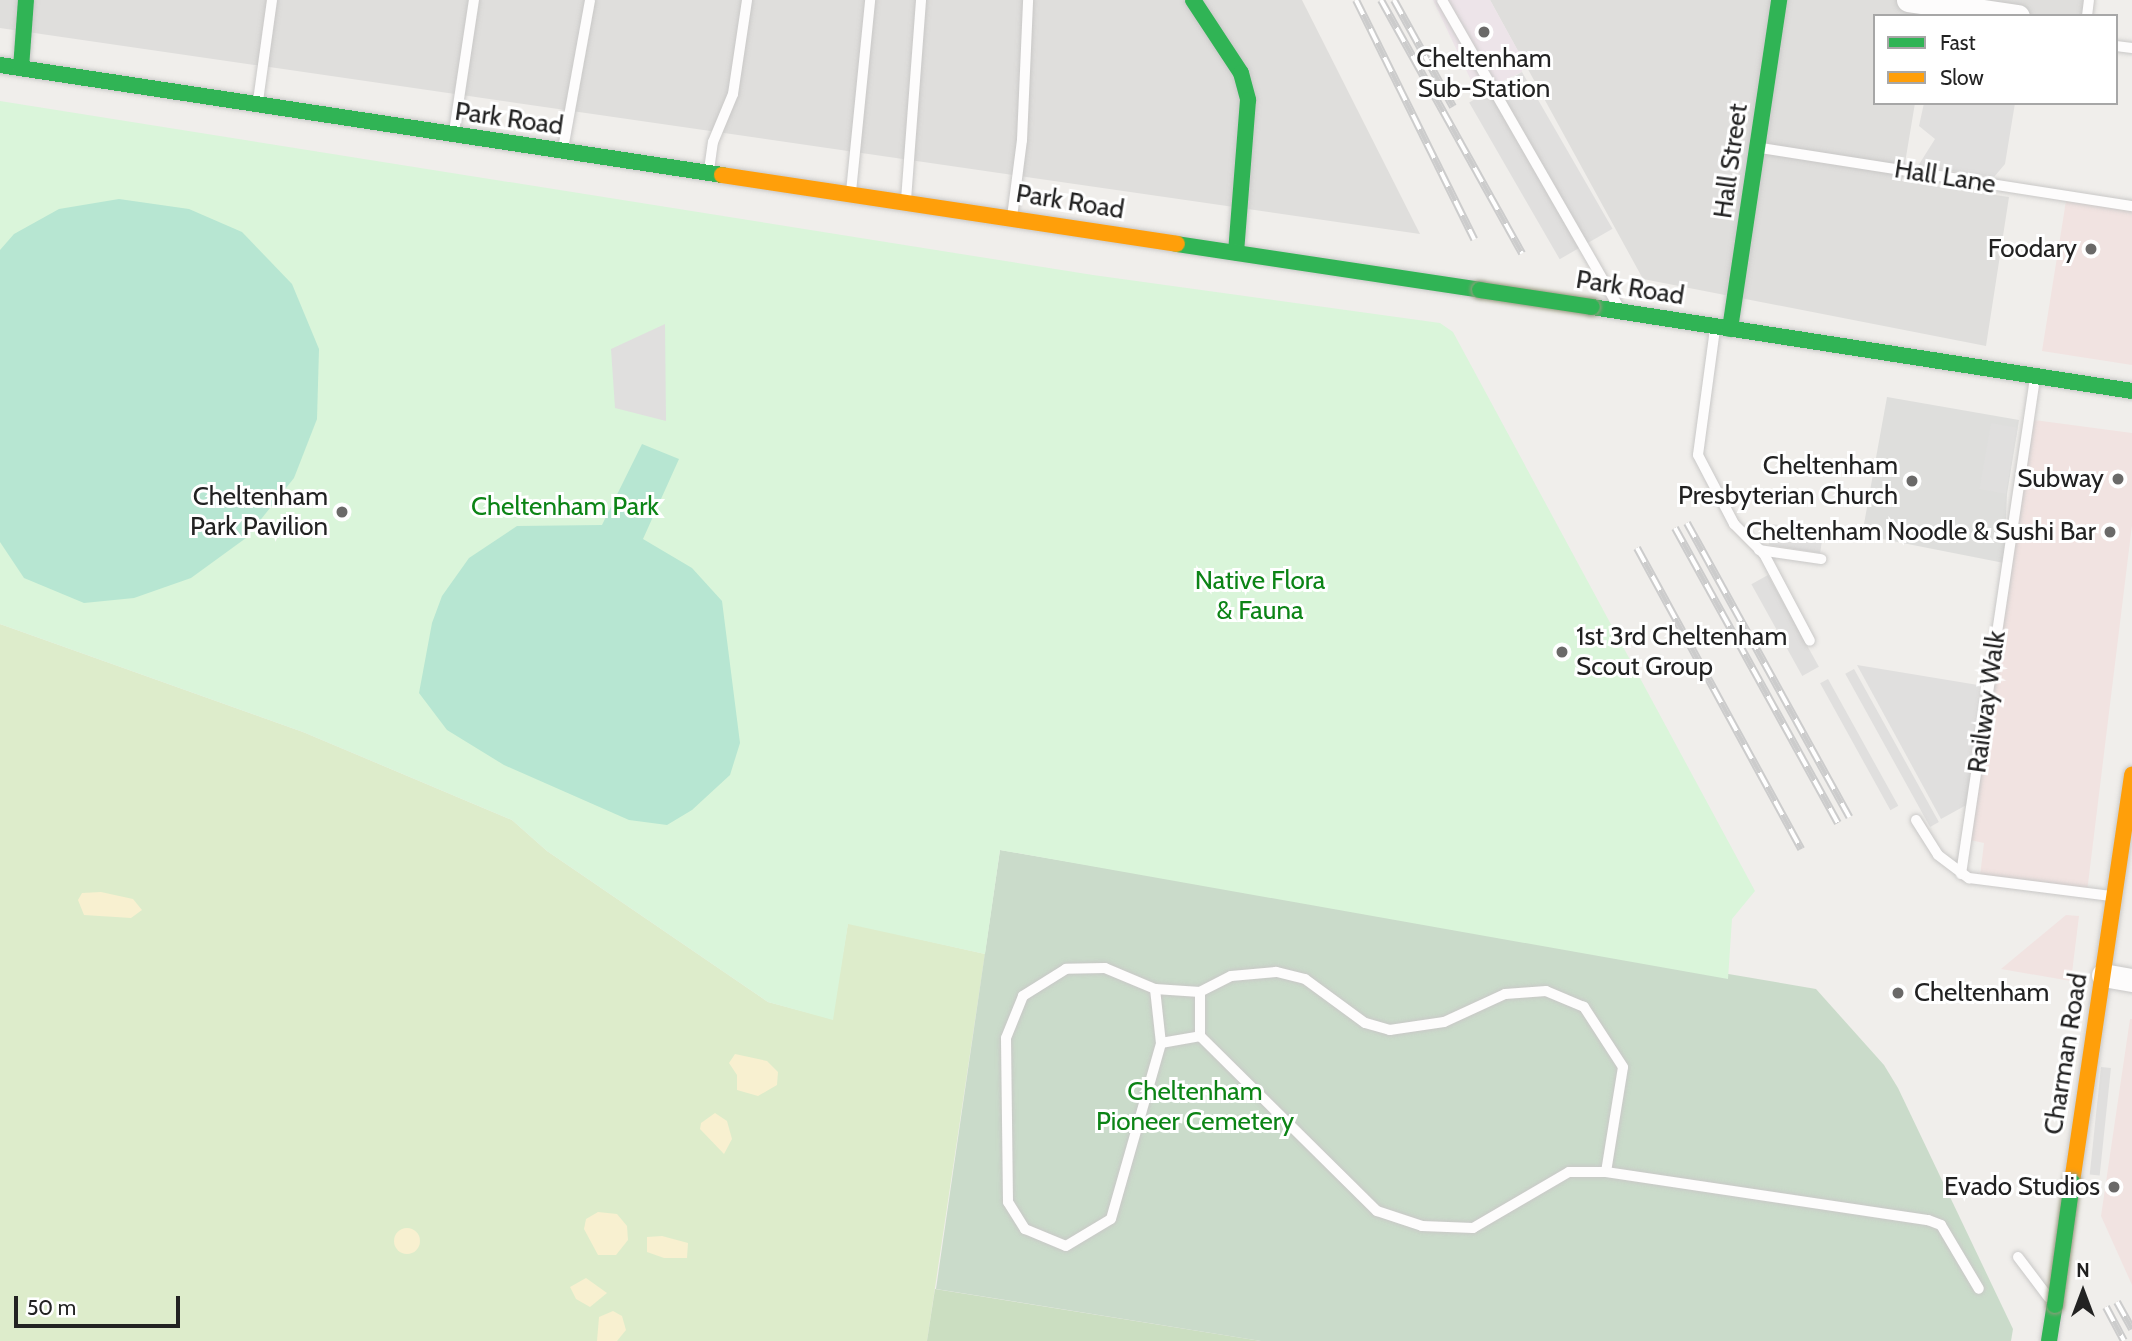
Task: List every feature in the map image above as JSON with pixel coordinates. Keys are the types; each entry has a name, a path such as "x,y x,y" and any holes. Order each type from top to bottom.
{"street":[{"path":"10,66 24,0"},
{"path":"1193,0 1241,73 1246,93 1236,253"},
{"name":"Hall Street","path":"1723,328 1758,148 1779,0"},
{"path":"1908,0 2004,14"},
{"name":"Park Road","path":"10,66 851,197 906,202 2132,391"},
{"name":"Charman Road","path":"2049,1341 2132,774"},
{"path":"2103,975 2132,980"}],"lane":[{"path":"257,106 272,0"},
{"path":"453,136 474,0"},
{"path":"563,152 590,0"},
{"path":"709,174 713,142 733,94 747,0"},
{"path":"851,197 870,0"},
{"path":"906,202 921,0"},
{"path":"1011,218 1021,141 1028,0"},
{"path":"1442,0 1622,311"},
{"name":"Hall Lane","path":"1758,148 2132,206"},
{"path":"1723,328 1698,455 1734,524 1759,550 1810,641"},
{"name":"Railway Walk","path":"1961,874 2035,376"},
{"path":"1759,550 1821,559"},
{"path":"1916,820 1938,855 1961,874 1977,880 2069,894 2114,897"},
{"path":"1156,989 1161,1042 1111,1219 1066,1246 1025,1229 1008,1202 1006,1038 1023,996 1066,969 1105,968 1156,989 1200,992 1231,976 1276,972 1305,979 1366,1023 1390,1030 1444,1022 1487,1000 1525,990 1567,997 1598,1023 1623,1067 1606,1172"},
{"path":"1200,992 1200,1036 1377,1210 1422,1226 1473,1228 1569,1172 1606,1172 1928,1220 1941,1225 1979,1289"},
{"path":"1161,1042 1200,1036"},
{"path":"2018,1257 2055,1305"}],"shaded area":[{"path":"0,0 1302,0 1420,234 0,28"},
{"path":"1433,0 1490,0 1522,58 1522,72 1477,93"},
{"path":"1490,0 2085,0 2082,14 1873,14 1873,105 1915,105 1902,181 2009,197 1986,346 1643,279"},
{"path":"1522,72 1612,229 1560,259 1469,102"},
{"path":"1924,105 2015,105 2005,164 1994,177 1918,166 1935,139 1919,126"},
{"path":"2066,201 2132,211 2132,365 2042,351"},
{"path":"665,324 666,421 615,408 611,349"},
{"path":"1887,397 2019,420 2007,494 2004,563 1862,535"},
{"path":"2034,420 2132,433 2132,525 2087,892 1980,876 1984,843 1970,840"},
{"path":"1991,423 2018,428 2006,494 1979,489"},
{"path":"1772,524 1823,532 1820,553 1769,545"},
{"path":"1768,575 1819,667 1802,676 1751,584"},
{"path":"1857,665 1984,686 1970,803 1941,819"},
{"path":"1854,669 1939,822 1930,827 1845,674"},
{"path":"1828,679 1898,806 1890,810 1820,683"},
{"path":"2066,915 2079,916 2071,981 2001,969"},
{"path":"2132,1019 2132,1285 2101,1216"},
{"path":"2101,1067 2111,1068 2100,1175 2090,1174"}],"green space":[{"path":"0,101 1093,275 1440,323 1453,332 1755,891 1732,919 1728,979 1000,850 985,954 848,924 833,1020 768,1002 547,851 512,820 303,732 0,624"},
{"path":"119,199 189,209 242,232 292,284 319,349 317,419 294,478 246,538 191,578 134,598 84,603 24,578 0,542 0,250 14,234 59,209"},
{"path":"642,444 679,459 643,539 692,568 722,601 740,743 730,775 692,810 667,825 629,820 504,765 447,730 419,693 432,623 442,596 469,558 517,526 602,525"},
{"path":"0,624 303,732 512,820 547,851 768,1002 832,1019 848,923 985,954 927,1341 0,1341"},
{"name":"Cheltenham Pioneer Cemetery","path":"1000,850 1816,989 1884,1065 1898,1088 2013,1329 2011,1341 1261,1341 936,1289"},
{"path":"935,1289 1261,1341 927,1341"}],"sand":[{"path":"101,892 133,899 142,910 131,918 84,915 78,900 82,893"},
{"path":"735,1054 767,1061 778,1072 777,1085 758,1096 737,1090 737,1075 729,1063"},
{"path":"715,1113 727,1121 732,1139 724,1154 700,1129 701,1123"},
{"path":"598,1212 617,1214 627,1226 628,1240 616,1255 598,1255 584,1229 586,1219"},
{"path":"407,1228 416,1232 420,1241 416,1250 407,1254 398,1250 394,1241 398,1232"},
{"path":"662,1236 688,1243 687,1258 664,1258 647,1252 647,1237"},
{"path":"586,1278 607,1293 590,1307 576,1299 570,1287"},
{"path":"613,1311 622,1316 626,1330 617,1341 597,1341 599,1317"}],"railway":[{"path":"1356,0 1474,239"},
{"path":"1381,0 1522,253"},
{"path":"1394,0 1453,107"},
{"path":"1687,523 1849,817"},
{"path":"1675,528 1838,823"},
{"path":"1637,548 1801,849"},
{"path":"2117,1302 2132,1329"},
{"path":"2106,1307 2124,1341"}],"traffic: fast":[{"path":"21,68 26,0"},
{"path":"1193,0 1241,73 1248,100 1236,253"},
{"path":"1730,329 1779,0"},
{"path":"0,65 722,175"},
{"path":"1177,244 1480,290"},
{"path":"1480,290 1592,307"},
{"path":"1592,307 2132,391"},
{"path":"2055,1305 2072,1182"},
{"path":"2049,1341 2055,1305"}],"traffic: slow":[{"path":"722,175 1177,244"},
{"path":"2072,1182 2132,774"}],"place":[{"name":"Cheltenham Sub-Station","path":"1484,32"},
{"name":"Foodary","path":"2091,249"},
{"name":"Subway","path":"2118,479"},
{"name":"Cheltenham Presbyterian Church","path":"1912,481"},
{"name":"Cheltenham Park Pavilion","path":"342,512"},
{"name":"Cheltenham Noodle & Sushi Bar","path":"2110,532"},
{"name":"1st 3rd Cheltenham Scout Group","path":"1562,652"},
{"name":"Cheltenham","path":"1898,993"},
{"name":"Evado Studios","path":"2114,1187"}],"park label":[{"name":"Cheltenham Park","path":"565,507"},
{"name":"Native Flora & Fauna","path":"1260,596"}]}
